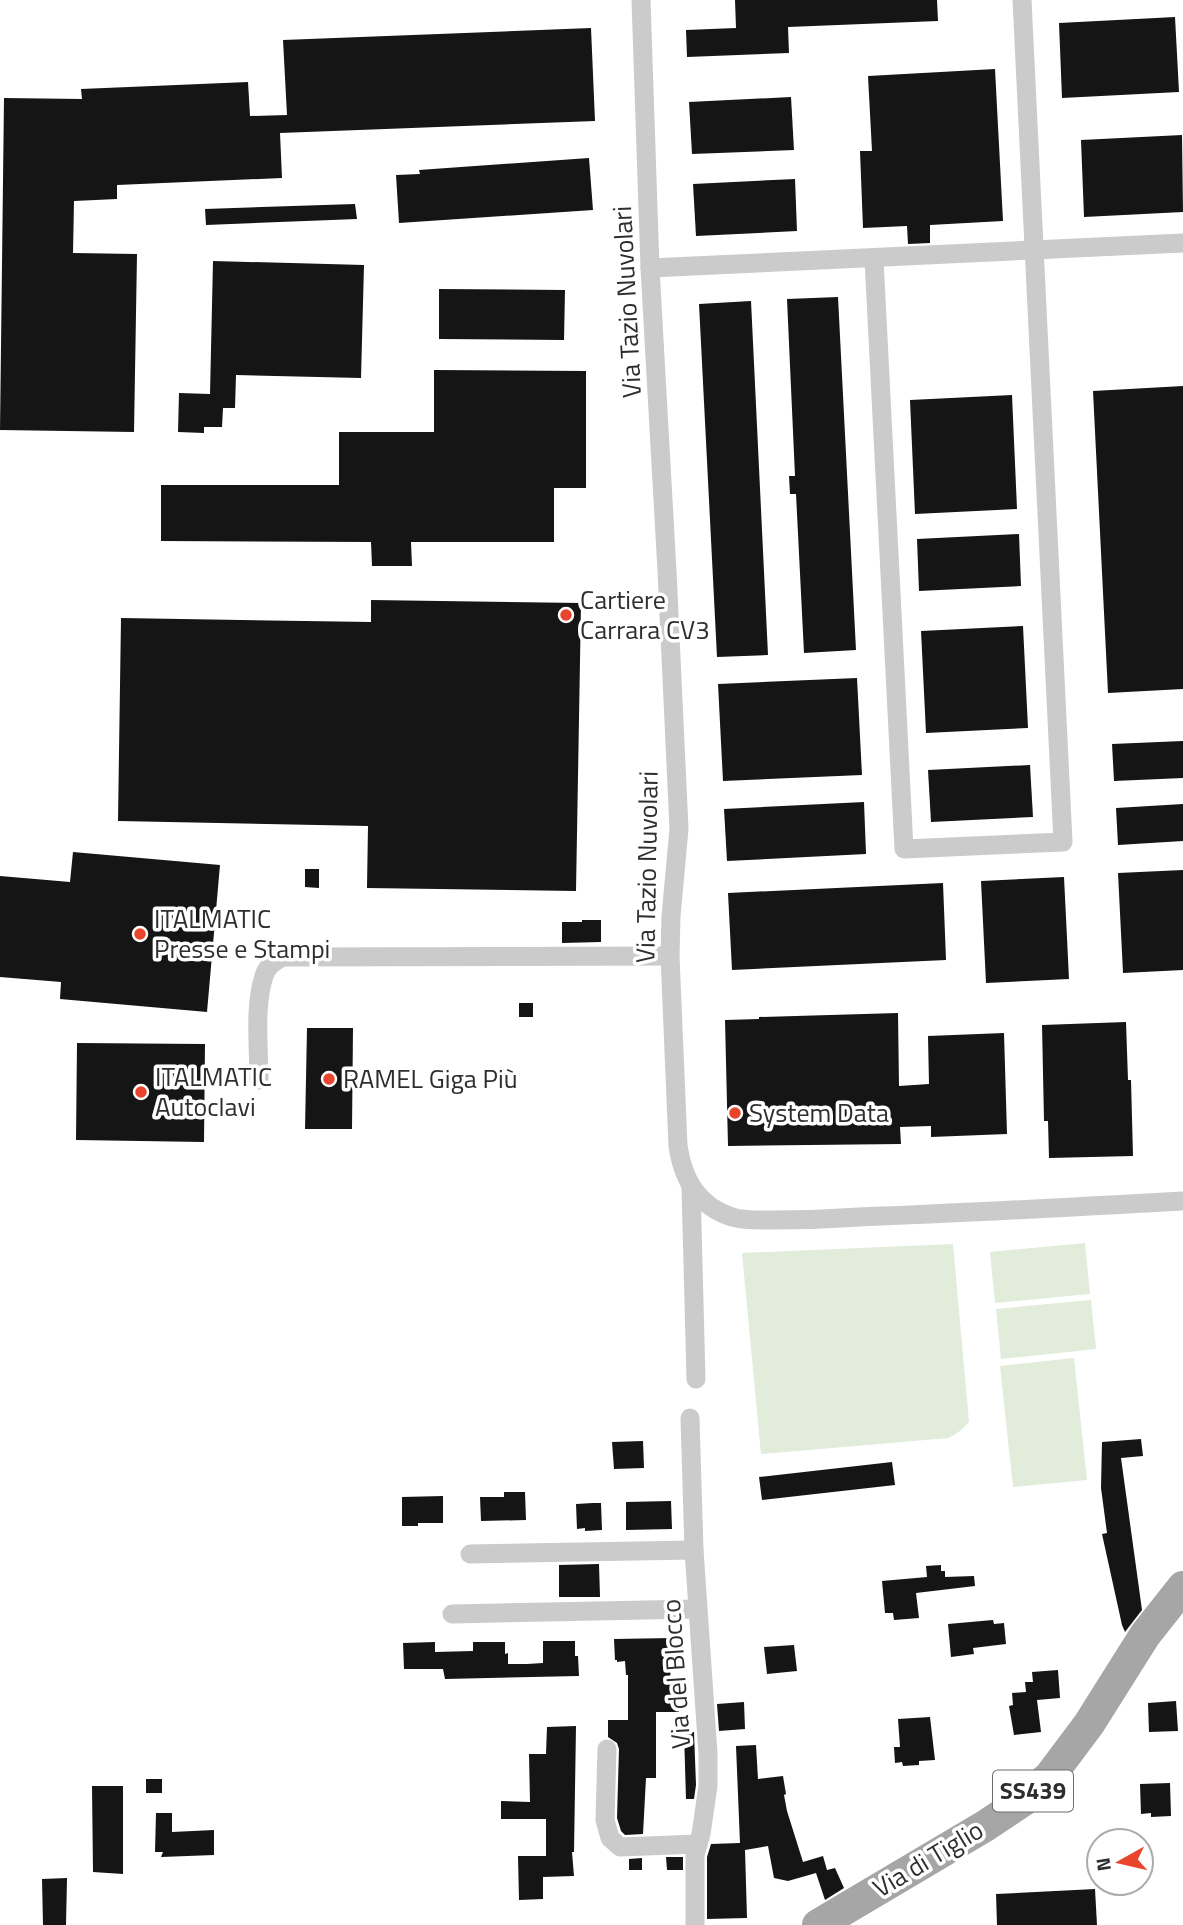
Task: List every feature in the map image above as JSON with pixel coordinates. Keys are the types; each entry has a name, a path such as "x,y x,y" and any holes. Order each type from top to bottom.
{"main road":[{"name":"Via di Tiglio","path":"818,1925 985,1826 1024,1800 1051,1776 1089,1724 1145,1635 1183,1587"}],"street":[{"name":"Via Tazio Nuvolari","path":"641,0 650,268 679,829 670,956 680,1162 701,1200 713,1209 734,1218 751,1220 991,1212 1183,1201"},
{"path":"874,259 904,849 1063,842 1022,0"},
{"path":"650,268 1183,243"},
{"path":"259,1080 259,1006 264,976 275,960 283,957 670,956"},
{"path":"691,1186 696,1379"},
{"name":"Via del Blocco","path":"690,1418 697,1609 708,1754 708,1786 695,1855 695,1925"},
{"path":"470,1554 694,1550"},
{"path":"452,1614 697,1609"},
{"path":"607,1749 605,1820 610,1838 620,1847 698,1844"}],"green space":[{"path":"1085,1243 1090,1294 995,1303 990,1252"},
{"path":"953,1244 969,1422 949,1438 761,1454 742,1253"},
{"path":"1091,1300 1096,1349 1001,1359 996,1309"},
{"path":"1074,1358 1087,1480 1013,1487 1000,1366"}],"building":[{"path":"735,0 937,0 938,21 788,27 789,53 687,57 686,30 736,28"},
{"path":"1175,17 1179,92 1062,98 1059,23"},
{"path":"591,28 595,121 280,133 282,178 117,185 117,199 74,201 73,253 137,254 134,432 0,430 4,98 82,99 81,89 248,82 250,116 287,115 283,40"},
{"path":"995,69 1003,221 930,225 930,243 908,244 907,226 863,228 860,151 872,151 868,76"},
{"path":"791,97 794,150 692,154 689,102"},
{"path":"1182,135 1183,212 1084,217 1081,140"},
{"path":"589,158 593,210 399,223 396,175 420,174 419,170"},
{"path":"795,179 797,231 696,236 693,184"},
{"path":"355,204 357,219 206,225 205,209"},
{"path":"213,261 364,265 361,378 236,375 235,408 223,408 222,427 204,427 204,433 178,432 179,393 210,394"},
{"path":"439,289 565,290 564,340 439,339"},
{"path":"838,297 856,650 804,653 796,494 790,494 789,476 795,476 787,299"},
{"path":"751,301 768,655 717,657 699,304"},
{"path":"434,370 586,371 586,488 554,488 554,542 411,542 412,566 372,566 371,542 161,541 161,485 339,485 339,432 434,432"},
{"path":"1183,386 1183,689 1108,693 1093,391"},
{"path":"1012,395 1017,509 915,514 910,400"},
{"path":"1019,534 1021,586 919,591 917,539"},
{"path":"371,600 581,603 576,891 367,888 368,826 118,821 121,618 371,622"},
{"path":"1023,626 1028,728 926,733 921,631"},
{"path":"857,678 862,775 723,781 718,684"},
{"path":"1183,741 1183,778 1114,781 1112,744"},
{"path":"1030,765 1033,817 931,822 928,770"},
{"path":"864,802 866,854 727,861 724,809"},
{"path":"1183,804 1183,841 1118,845 1116,808"},
{"name":"ITALMATIC Presse e Stampi","path":"73,852 220,865 207,1012 60,999 61,982 0,977 0,876 70,882"},
{"path":"305,869 319,869 319,888 305,887"},
{"path":"1183,870 1183,970 1123,973 1118,873"},
{"path":"1064,877 1069,979 986,983 981,881"},
{"path":"943,883 946,960 732,970 728,893"},
{"path":"601,920 601,942 562,943 562,922"},
{"path":"519,1003 533,1003 533,1017 519,1017"},
{"path":"898,1013 899,1086 929,1084 928,1036 1004,1033 1007,1134 931,1137 931,1126 900,1127 901,1144 728,1146 725,1020"},
{"path":"1126,1022 1133,1156 1049,1158 1048,1121 1044,1121 1042,1025"},
{"name":"RAMEL Giga Più","path":"307,1028 353,1028 352,1129 305,1129"},
{"name":"ITALMATIC Autoclavi","path":"77,1043 205,1044 204,1142 76,1140"},
{"path":"1141,1439 1143,1456 1121,1458 1142,1610 1125,1632 1102,1534 1107,1533 1101,1488 1102,1442"},
{"path":"643,1441 644,1468 614,1469 612,1442"},
{"path":"892,1462 895,1485 762,1500 759,1477"},
{"path":"504,1492 525,1492 526,1520 481,1521 480,1497 504,1497"},
{"path":"443,1496 443,1523 402,1526 402,1497"},
{"path":"671,1501 672,1529 626,1530 626,1502"},
{"path":"601,1503 602,1530 577,1529 576,1504"},
{"path":"599,1564 600,1597 559,1597 559,1565"},
{"path":"941,1565 945,1577 974,1576 975,1586 916,1593 919,1618 894,1620 893,1613 885,1613 882,1581 927,1577 926,1566"},
{"path":"993,1620 994,1624 1004,1623 1006,1644 973,1648 974,1654 951,1657 948,1624"},
{"path":"673,1638 674,1659 671,1659 670,1684 679,1684 679,1712 656,1712 656,1778 646,1778 643,1834 625,1835 617,1818 619,1749 617,1743 608,1737 608,1720 628,1720 628,1675 625,1661 615,1660 614,1639"},
{"path":"543,1641 575,1641 579,1676 445,1679 443,1669 404,1669 403,1643 435,1642 435,1652 473,1651 473,1642 505,1642 508,1664 527,1664 543,1663"},
{"path":"794,1645 797,1671 767,1674 764,1647"},
{"path":"1058,1670 1060,1698 1037,1700 1041,1732 1014,1735 1009,1706 1013,1705 1012,1693 1026,1692 1025,1682 1033,1682 1032,1672"},
{"path":"1176,1701 1178,1731 1149,1732 1148,1703"},
{"path":"744,1702 745,1729 719,1731 717,1704"},
{"path":"930,1717 935,1760 919,1761 919,1765 903,1766 902,1762 895,1763 894,1747 900,1747 898,1719"},
{"path":"576,1726 572,1852 574,1876 543,1877 543,1899 519,1900 518,1856 546,1856 546,1819 501,1819 501,1801 530,1802 529,1754 546,1754 547,1727"},
{"path":"694,1732 696,1785 694,1799 686,1799 684,1733"},
{"path":"756,1745 758,1779 783,1776 787,1811 803,1862 823,1856 827,1870 835,1868 844,1888 825,1900 816,1873 788,1881 774,1878 768,1846 745,1850 747,1918 707,1919 707,1857 711,1844 740,1843 736,1746"},
{"path":"146,1779 162,1779 162,1793 146,1793"},
{"path":"1170,1783 1171,1816 1151,1817 1151,1813 1141,1814 1140,1784"},
{"path":"92,1786 123,1786 123,1874 93,1872"},
{"path":"156,1813 172,1813 172,1832 214,1830 214,1855 161,1857 163,1852 155,1852"},
{"path":"666,1857 683,1857 683,1870 667,1870"},
{"path":"642,1858 642,1870 629,1870 629,1859"},
{"path":"67,1878 66,1925 43,1925 42,1879"},
{"path":"1085,1890 1085,1897 1095,1897 1097,1925 997,1925 996,1894"}],"place":[{"name":"Cartiere Carrara CV3","path":"566,615"},
{"name":"ITALMATIC Presse e Stampi","path":"140,934"},
{"name":"RAMEL Giga Più","path":"329,1079"},
{"name":"ITALMATIC Autoclavi","path":"141,1092"},
{"name":"System Data","path":"735,1113"}]}
